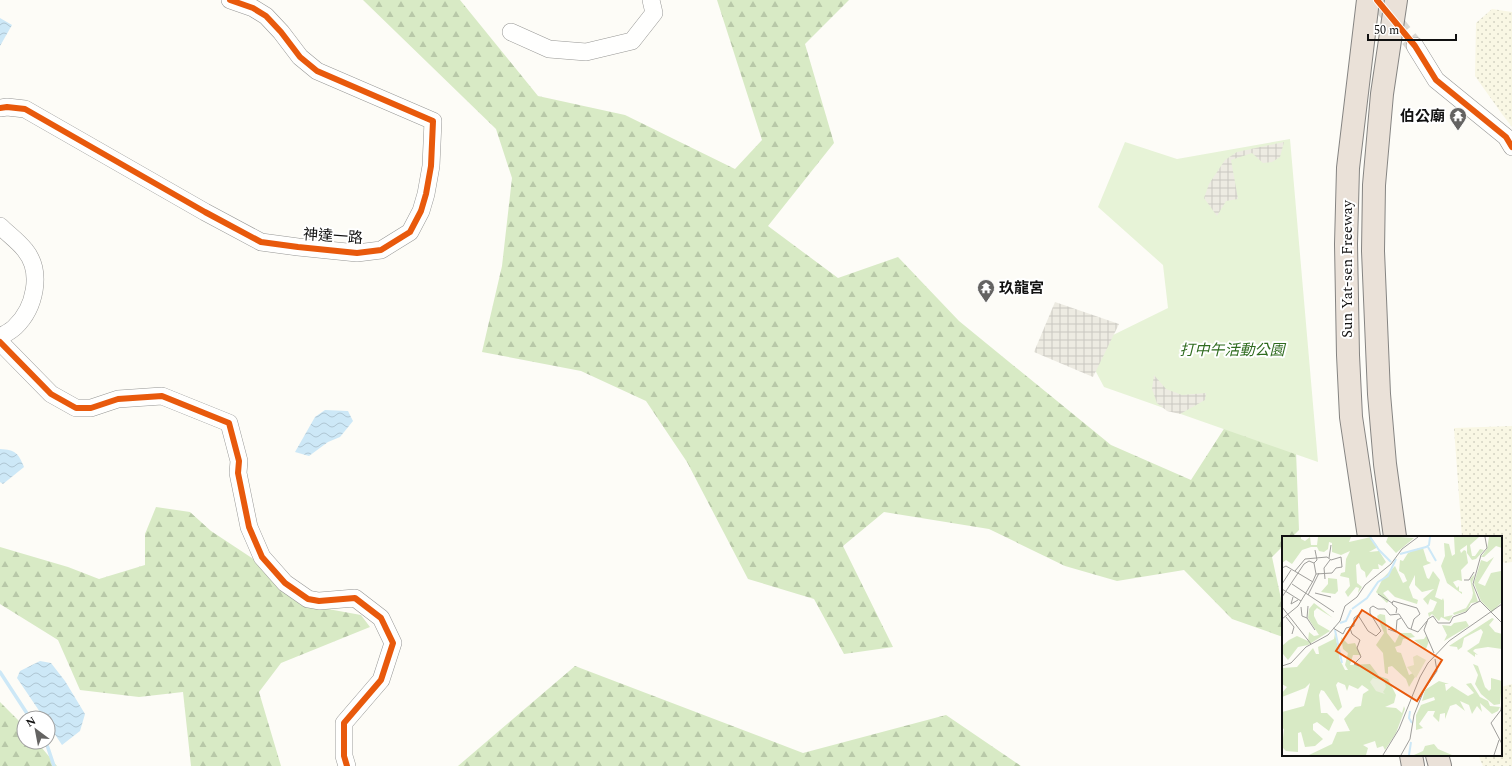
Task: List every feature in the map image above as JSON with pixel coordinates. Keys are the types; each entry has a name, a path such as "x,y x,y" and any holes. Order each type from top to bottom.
{"highway":[{"name":"Sun Yat-sen Freeway","path":"1368,0 1348,168 1346,244 1348,355 1351,417 1368,536"},
{"name":"Sun Yat-sen Freeway","path":"1395,536 1385,464 1379,394 1373,251 1374,185 1381,101 1396,0"},
{"path":"1411,756 1413,766"},
{"path":"1438,756 1440,766"}],"street":[{"name":"神達一路","path":"0,108 7,107 25,109 205,212 261,242 357,254 381,250 410,232 421,211 426,194 430,166 433,121 317,71 300,57 281,32 266,16 253,8 230,0"},
{"path":"511,32 549,49 586,52 632,41 654,13 651,0"},
{"path":"1415,46 1436,80 1506,138 1512,147"},
{"path":"0,226 25,250 32,262 36,285 28,310 16,326 0,337"},
{"path":"0,342 51,394 76,408 91,408 118,399 162,396 229,423 239,461 238,473 249,527 262,556 285,583 308,599 319,600 355,598 381,618 393,643 381,680 344,723 344,756 347,766"}],"shaded area":[{"path":"1492,9 1512,12 1512,127 1475,76 1476,23"},
{"path":"1284,142 1280,157 1272,162 1263,163 1252,153 1231,160 1238,199 1226,201 1217,216 1204,198 1209,184 1225,160 1237,152"},
{"path":"1055,302 1119,324 1093,377 1034,352"},
{"path":"1154,375 1166,389 1182,395 1206,393 1205,400 1180,414 1167,411 1157,403 1152,389"},
{"path":"1512,426 1512,562 1505,563 1502,562 1502,536 1462,536 1454,428"},
{"path":"1512,684 1512,766 1483,766 1478,756 1502,756 1502,687"}],"green space":[{"path":"363,0 460,0 538,96 625,115 735,169 762,140 717,0 849,0 805,44 834,143 768,226 838,278 898,257 959,321 1111,445 1191,480 1229,421 1296,451 1299,530 1293,536 1282,536 1282,547 1272,557 1282,603 1282,637 1232,619 1184,570 1117,581 1065,566 989,529 884,512 843,546 893,647 844,654 814,599 748,579 687,462 646,401 581,371 482,352 502,266 512,178 496,129"},
{"name":"打中午活動公園","path":"1290,139 1318,462 1104,387 1095,370 1109,337 1168,308 1163,265 1098,207 1125,142 1177,159"},
{"path":"156,507 190,512 211,531 270,570 306,605 361,615 370,627 281,663 259,692 281,766 191,766 183,692 139,697 80,690 58,640 0,604 0,547 68,567 99,579 145,565 145,534"},
{"path":"575,666 803,753 946,715 1021,766 458,766"},
{"path":"0,702 16,718 16,750 44,750 57,766 0,766"}],"water":[{"path":"0,18 12,25 0,46"},
{"path":"325,410 348,411 353,421 340,437 328,442 309,456 295,452 315,417"},
{"path":"0,449 10,450 16,453 24,467 3,484 0,482"},
{"path":"40,661 51,663 65,681 85,714 80,731 62,745 56,736 56,710 39,710 17,678 20,671"}],"waterway":[{"path":"0,672 25,710"},
{"path":"49,750 54,766"}],"tunnel":[{"path":"1377,0 1415,46"}],"cycle path":[{"path":"0,108 7,107 25,109 205,212 261,242 357,253 381,250 410,232 421,211 426,194 431,166 433,121 317,71 300,57 281,32 266,16 253,8 230,0"},
{"path":"1377,0 1415,46 1436,80 1506,137 1512,147"},
{"path":"0,342 51,394 76,408 91,408 118,399 162,396 229,423 239,461 238,473 249,527 262,557 285,583 308,599 319,601 355,598 381,618 393,643 381,680 344,723 344,756 347,766"}],"place":[{"name":"伯公廟","path":"1458,131"},
{"name":"玖龍宮","path":"986,303"}]}
